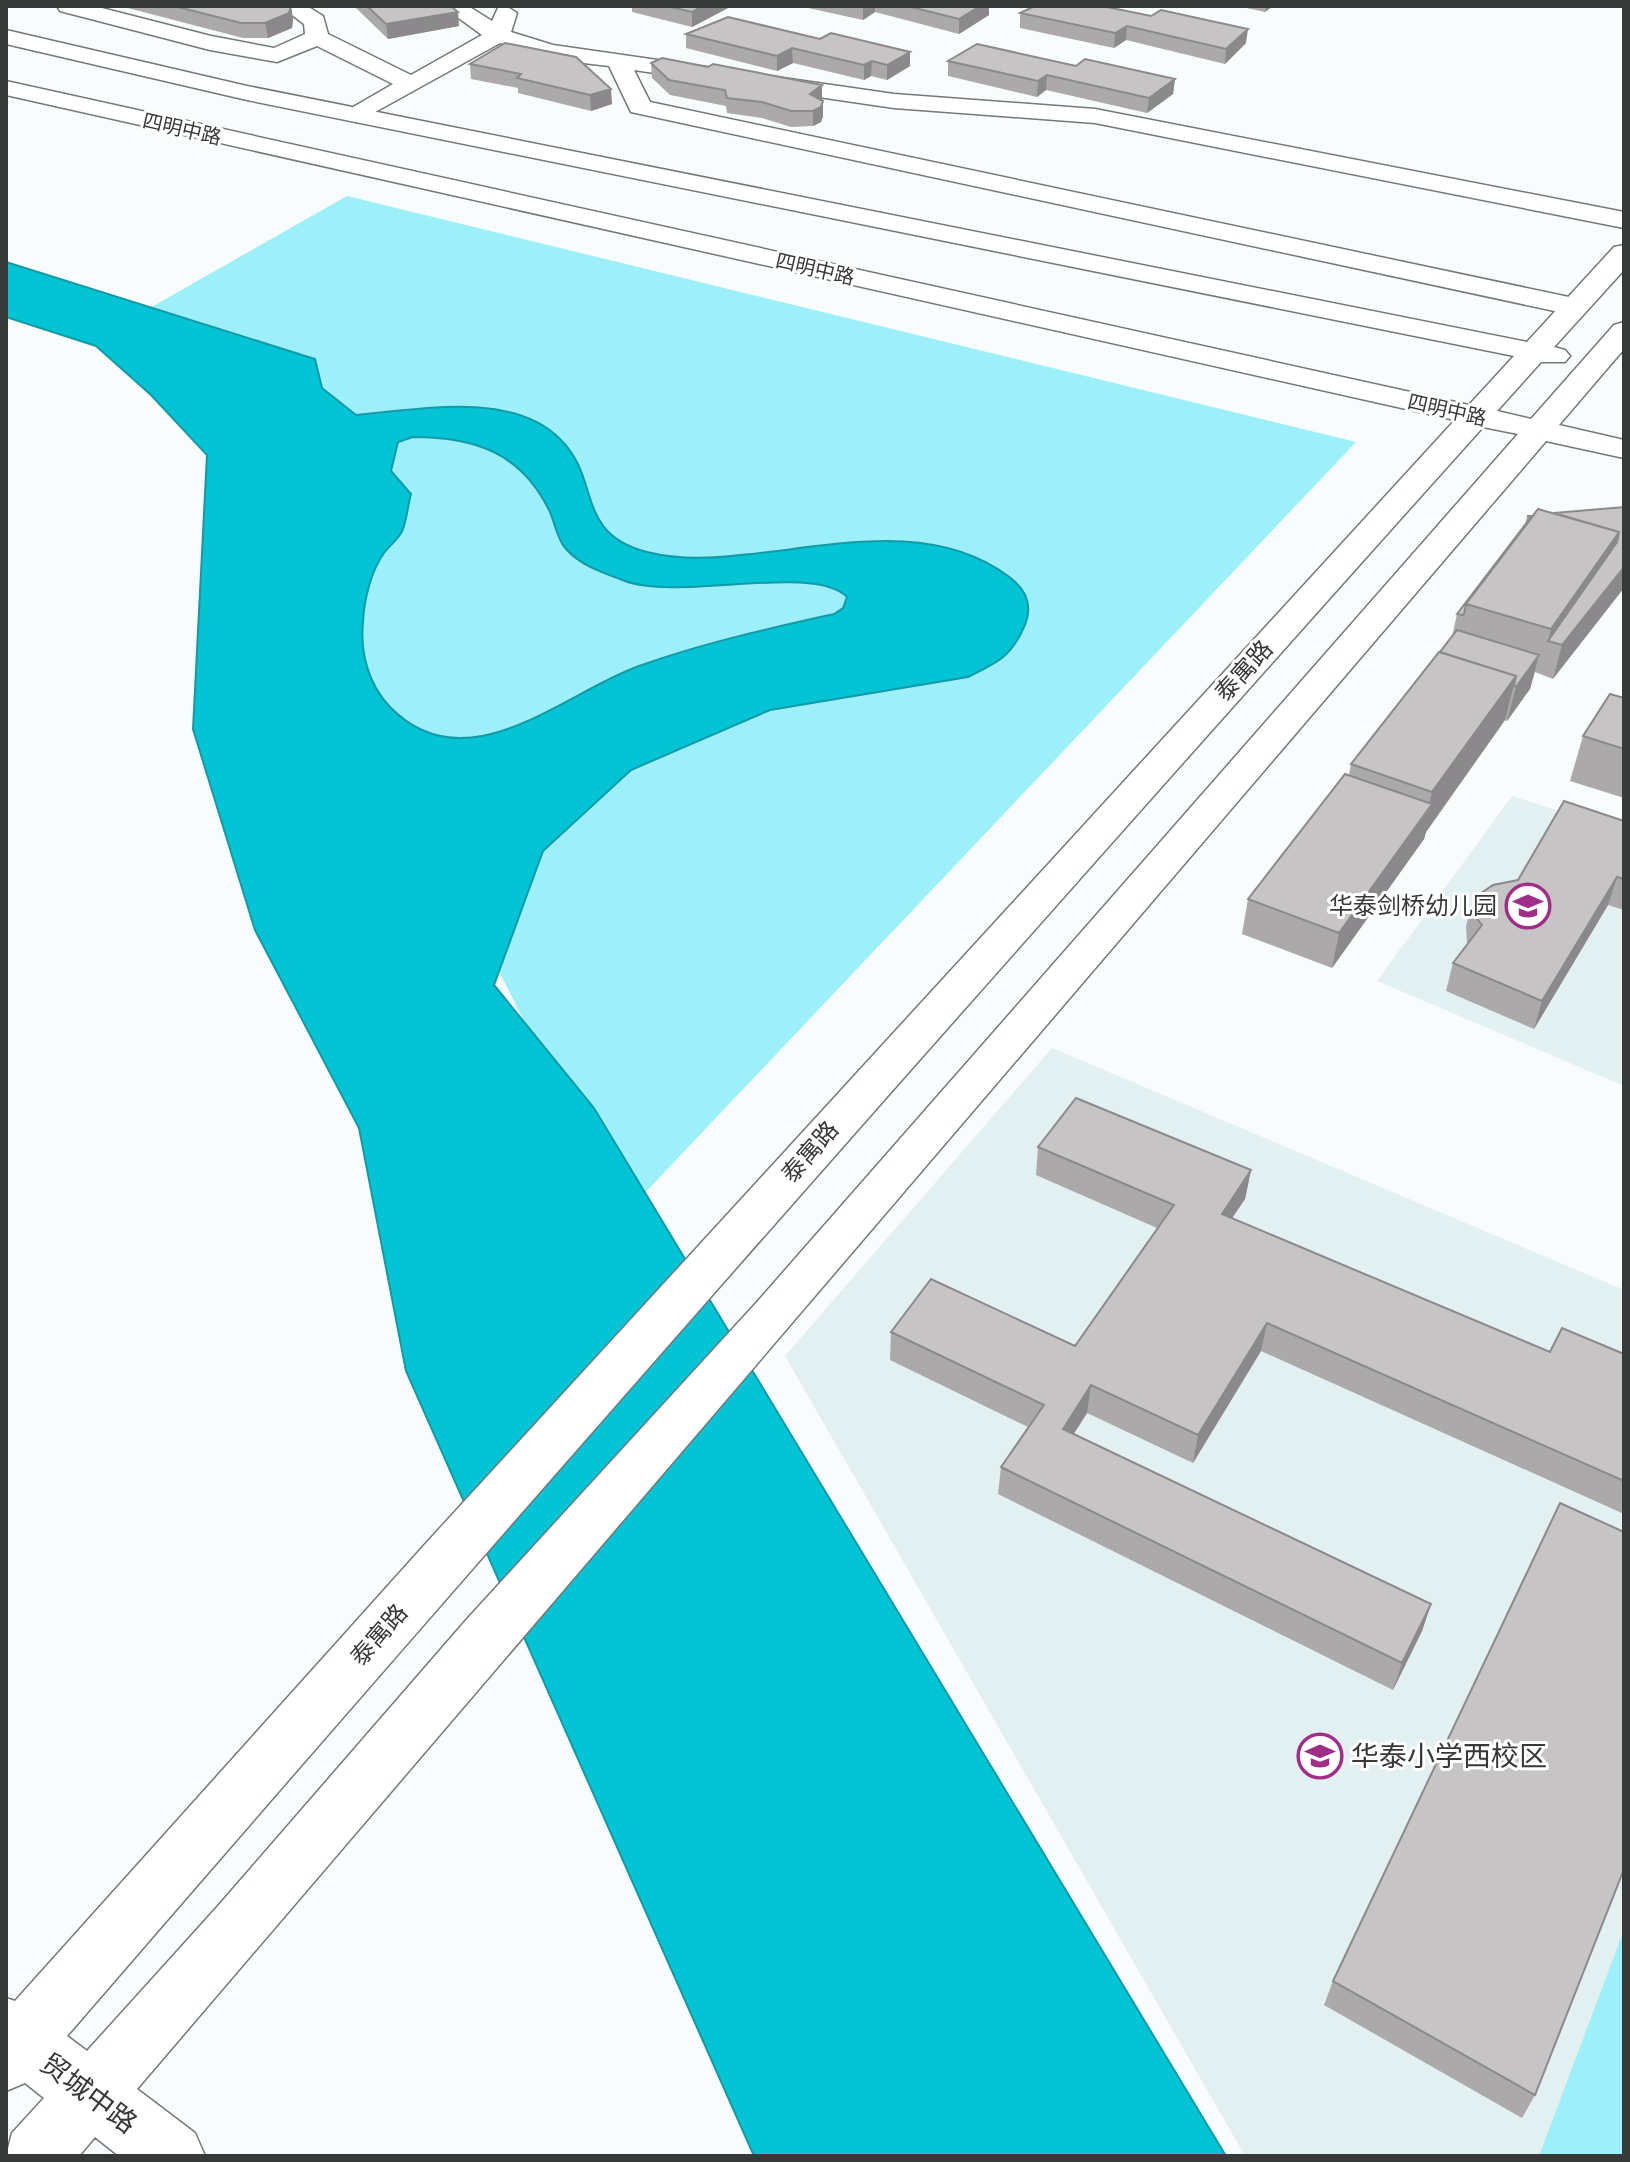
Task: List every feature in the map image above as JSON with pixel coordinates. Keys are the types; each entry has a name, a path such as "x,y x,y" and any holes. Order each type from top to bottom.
{"main road":[{"path":"68,6 195,40 277,55 317,37"},
{"path":"291,6 315,21 317,37"},
{"path":"453,6 498,35 550,52 894,101 998,106 1095,116 1624,220"},
{"path":"357,115 498,35 507,9 505,6"},
{"path":"6,37 357,115 1610,367"},
{"path":"317,37 411,84"},
{"path":"134,67 195,40"},
{"path":"618,60 640,107 1573,306"},
{"name":"四明中路","path":"6,88 1624,449"},
{"name":"泰寓路","path":"11,2043 957,987 1624,253"},
{"path":"35,2156 240,1927 487,1636 774,1315 1029,1016 1540,431 1610,367 1624,331"},
{"name":"贸城中路","path":"11,2043 90,2094 172,2156"}],"shaded area":[{"path":"347,196 1356,442 622,1217 359,691 141,313"},
{"path":"6,262 315,359 322,388 356,415 434,407 490,409 516,414 540,424 560,439 581,471 598,519 624,543 647,552 710,558 874,541 909,542 944,547 977,558 1008,576 1024,592 1028,605 1027,619 1014,646 995,663 968,677 770,710 631,770 543,851 494,985 594,1108 1226,2156 754,2156 406,1371 359,1128 255,930 193,729 207,455 151,395 96,346 6,317","holes":["413,437 476,445 510,462 538,490 566,549 601,572 649,586 806,583 830,587 847,597 843,608 834,614 711,643 639,666 547,712 483,736 451,738 420,729 390,707 376,688 364,656 363,622 367,595 379,560 402,532 406,520 411,494 391,471 398,442"]},
{"name":"华泰剑桥幼儿园","path":"1512,796 1624,832 1624,1086 1377,981"},
{"name":"华泰小学西校区","path":"1052,1048 1624,1290 1624,2156 1245,2156 785,1356"},
{"path":"1624,1930 1624,2156 1539,2156"}],"building":[{"path":"174,6 291,6 289,13 265,23 241,23"},
{"path":"367,6 451,6 458,12 386,24"},
{"path":"666,6 703,6 692,12"},
{"path":"907,6 980,6 959,19"},
{"path":"1035,6 1102,6 1151,16 1161,10 1248,29 1226,49 1127,26 1115,33 1020,13"},
{"path":"728,17 820,39 831,33 910,52 887,65 872,61 864,65 792,48 777,56 686,34"},
{"path":"505,43 576,57 611,89 590,95 517,78 521,74 470,64"},
{"path":"977,44 1076,66 1085,59 1175,79 1149,98 1047,75 1038,81 948,61"},
{"path":"662,58 708,67 713,64 822,85 810,94 823,101 821,107 813,111 791,111 762,102 727,98 725,90 669,80 651,63"},
{"path":"1624,507 1624,567 1562,645 1548,641 1617,542 1619,532 1554,513"},
{"path":"1538,509 1619,532 1551,629 1466,604"},
{"path":"1527,516 1533,516 1466,604 1464,614 1457,614 1531,517"},
{"path":"1457,630 1539,655 1516,687 1516,676 1440,652"},
{"path":"1439,652 1516,676 1432,792 1351,764"},
{"path":"1610,694 1624,698 1624,749 1583,736"},
{"path":"1345,774 1432,804 1339,933 1248,899"},
{"path":"1564,801 1624,821 1624,879 1617,877 1542,1001 1453,963 1482,925 1475,916 1474,898 1493,885 1518,880"},
{"path":"1076,1098 1251,1170 1222,1214 1550,1352 1562,1328 1624,1354 1624,1481 1267,1323 1198,1435 1091,1385 1063,1429 1431,1604 1402,1663 1001,1467 1044,1405 891,1332 931,1279 1075,1346 1174,1205 1038,1147"},
{"path":"1560,1503 1624,1532 1624,1869 1535,2095 1333,1981"}],"place":[{"name":"华泰剑桥幼儿园","path":"1528,906"},
{"name":"华泰小学西校区","path":"1320,1756"}]}
